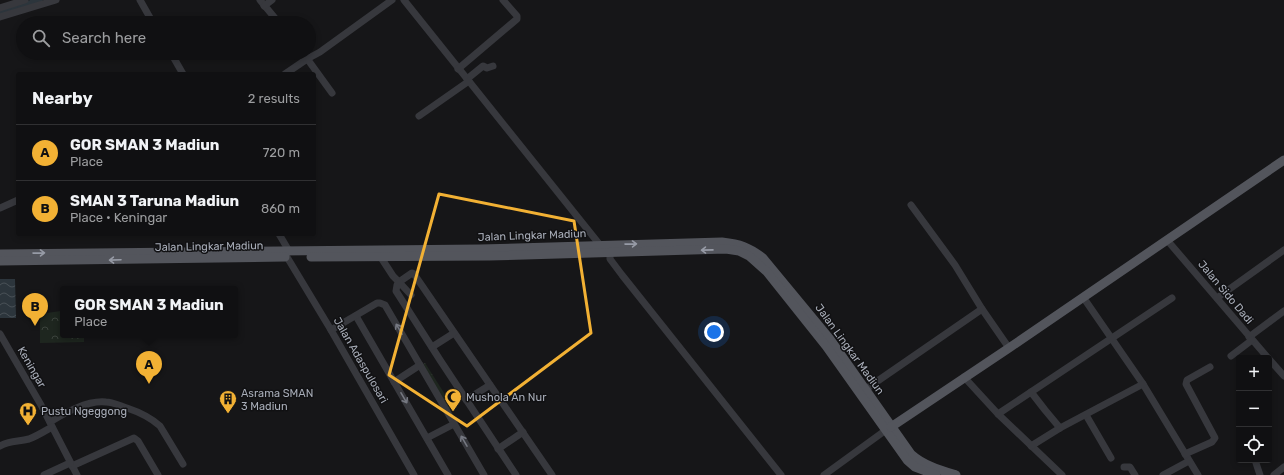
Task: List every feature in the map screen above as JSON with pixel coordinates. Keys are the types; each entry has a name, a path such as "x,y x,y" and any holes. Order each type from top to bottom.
{"main road":[{"path":"888,429 1284,160"},
{"name":"Jalan Lingkar Madiun","path":"288,254 380,256 509,252 600,245 722,242 740,244 763,258 825,333 866,389 907,460 915,466 936,475"},
{"name":"Jalan Lingkar Madiun","path":"0,261 63,257 610,252 726,249 739,251 749,256 767,272 826,346 888,429 911,454 917,460 956,475"},
{"name":"Jalan Lingkar Madiun","path":"0,254 63,257"}],"street":[{"path":"0,8 25,0"},
{"path":"0,17 56,0"},
{"path":"140,0 149,16"},
{"path":"272,0 262,3 273,16"},
{"path":"316,53 320,52 392,0"},
{"path":"404,0 600,245"},
{"path":"458,68 517,19 517,16 503,0"},
{"path":"175,60 182,72"},
{"path":"288,72 301,60"},
{"path":"308,60 332,93"},
{"path":"419,116 468,80 483,66 487,68 493,66"},
{"path":"0,208 16,201"},
{"path":"911,205 955,265 982,309 1009,348"},
{"name":"Jalan Adaspulosari","path":"280,236 288,254 414,475"},
{"name":"Jalan Sido Dadi","path":"1167,240 1265,355"},
{"path":"1217,298 1284,250"},
{"path":"610,252 610,259 622,275 782,475"},
{"path":"380,256 399,282 411,295"},
{"path":"516,475 396,291 399,282 413,273 552,475"},
{"path":"402,300 423,288"},
{"path":"1083,297 1142,384 1198,475"},
{"path":"998,414 1172,298"},
{"path":"331,330 377,303 385,305 484,475"},
{"path":"866,389 982,309"},
{"path":"1231,356 1250,338 1284,311"},
{"path":"356,316 448,475"},
{"path":"432,348 454,333"},
{"name":"Keningar","path":"0,334 51,424 77,475"},
{"name":"Jalan Sido Dadi","path":"1272,363 1283,374"},
{"path":"394,382 420,365"},
{"path":"1185,454 1212,442 1215,438 1186,384 1187,380 1210,367"},
{"path":"964,377 998,414 1062,475"},
{"path":"1031,446 1060,428 1142,384"},
{"path":"466,400 490,385"},
{"path":"1031,392 1060,428"},
{"path":"0,446 16,440 37,436 51,424 88,404 102,402 115,404 137,411 150,418 160,426 183,464"},
{"path":"1086,415 1111,458"},
{"path":"427,438 454,424"},
{"path":"824,475 888,429"},
{"path":"498,449 523,432"},
{"path":"44,475 134,438 138,441 158,475"},
{"path":"1163,475 1189,461"},
{"path":"1256,463 1260,475"},
{"path":"1124,467 1130,467 1135,475"},
{"path":"1274,475 1284,467"}],"highlighted area":[{"path":"439,194 574,221 591,333 467,426 389,375"}],"green space":[{"path":"60,311 60,338 84,338 84,342 40,343 40,314"},
{"path":"425,363 453,407 448,410 422,365"}],"water":[{"path":"0,279 15,279 16,318 0,318"}],"waterway":[{"path":"0,12 40,0"}],"place":[{"name":"SMAN 3 Taruna Madiun","path":"35,326"},
{"name":"GOR SMAN 3 Madiun","path":"149,384"},
{"name":"Mushola An Nur","path":"453,412"},
{"name":"Asrama SMAN 3 Madiun","path":"228,414"},
{"name":"Pustu Ngeggong","path":"28,426"}]}
